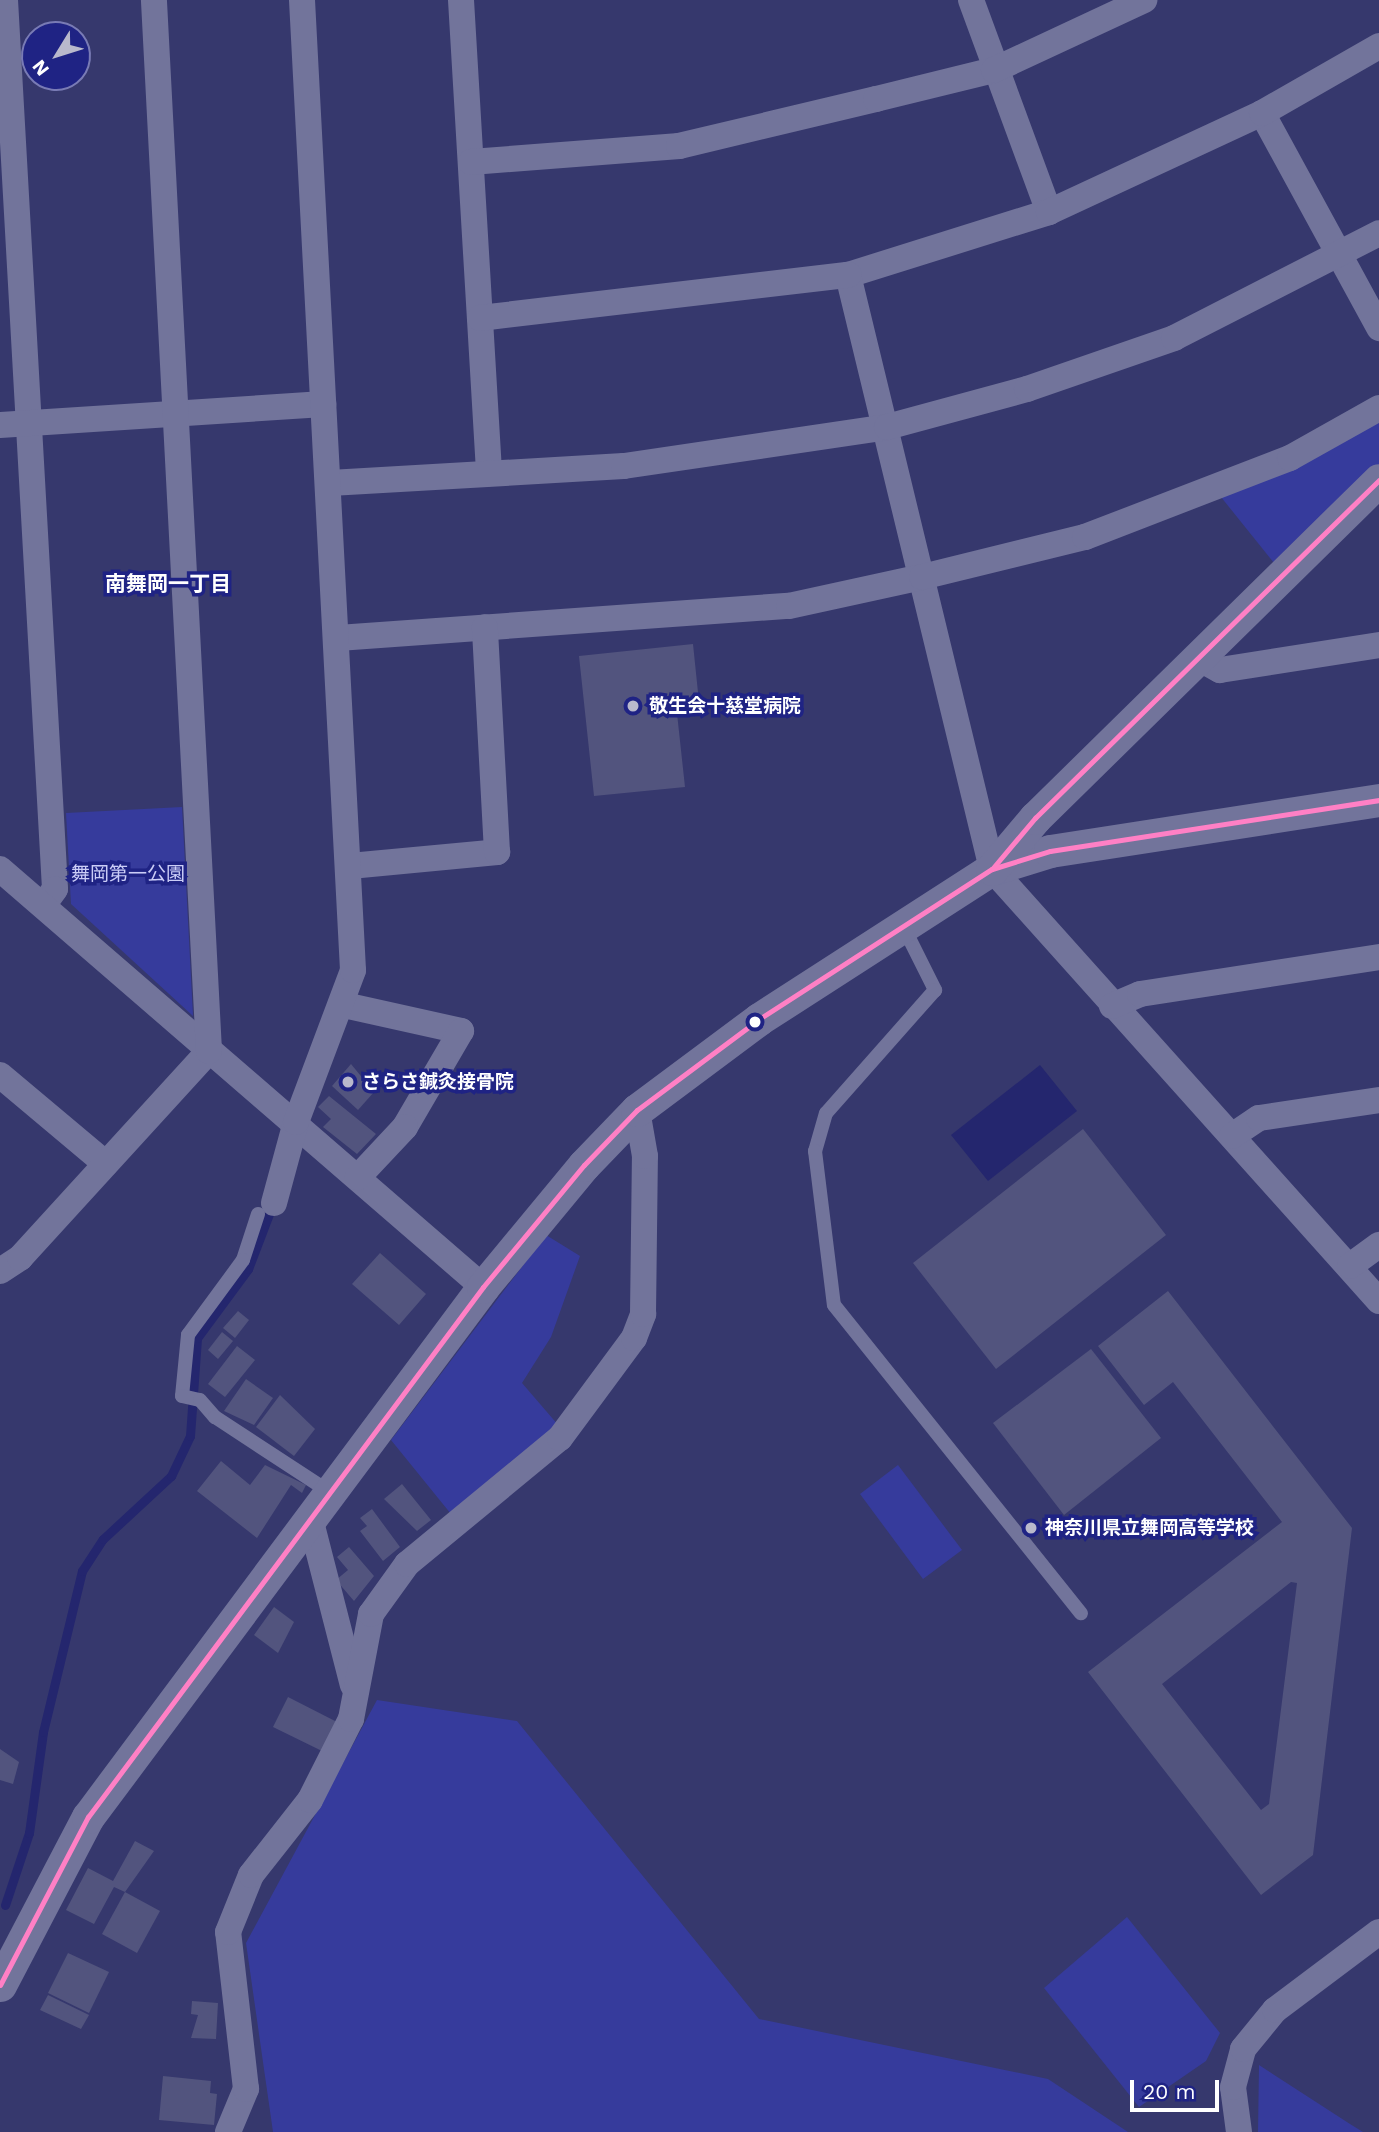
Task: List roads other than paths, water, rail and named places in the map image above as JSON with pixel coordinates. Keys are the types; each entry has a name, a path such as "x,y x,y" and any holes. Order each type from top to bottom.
{"street":[{"path":"5,0 13,424 55,888 44,904"},
{"path":"0,1271 106,1164 209,1051 155,0"},
{"path":"265,1207 344,1005 353,970 330,483 323,404 302,0"},
{"path":"461,0 489,473"},
{"path":"971,0 994,70 1049,212"},
{"path":"471,162 679,146 994,70 1144,0"},
{"path":"481,318 848,275 1049,212 1262,113 1379,46"},
{"path":"1262,113 1379,328"},
{"path":"330,483 624,467 887,427 1027,389 1174,338 1340,257 1379,233"},
{"path":"848,275 992,869 1379,1301"},
{"path":"13,424 323,404"},
{"path":"338,638 789,606 922,577 1085,537 1290,458 1379,408"},
{"path":"0,1984 88,1817 332,1494 483,1287 637,1110 759,1019 992,869 1198,657 1379,480"},
{"path":"350,866 497,852 485,627"},
{"path":"1198,657 1220,670 1379,645"},
{"path":"992,869 1050,851 1379,800"},
{"path":"0,869 44,904 209,1051 296,1122 483,1287"},
{"path":"1112,1006 1140,994 1379,957"},
{"path":"344,1005 461,1031 405,1127 358,1177"},
{"path":"0,1075 106,1164"},
{"path":"1233,1136 1259,1118 1379,1100"},
{"path":"228,2132 246,2089 228,1932 251,1875 310,1800 351,1720 372,1614 407,1564 561,1438 634,1338 643,1314 645,1156 637,1110"},
{"path":"1350,1266 1379,1245"},
{"path":"311,1522 356,1697"},
{"path":"1239,2132 1233,2087 1243,2049 1275,2010 1379,1932"}],"lane":[{"path":"903,926 935,990 826,1113 815,1151 834,1305 1081,1613"},
{"path":"265,1207 243,1260 188,1335 182,1396 200,1400 215,1417 332,1494"}],"waterway":[{"path":"5,1905 29,1833 43,1732 82,1571 103,1539 171,1476 190,1436 197,1338 248,1269 272,1206"}],"place":[{"name":"敬生会十慈堂病院","path":"633,706"},
{"name":"さらさ鍼灸接骨院","path":"348,1082"},
{"name":"神奈川県立舞岡高等学校","path":"1031,1528"}],"district":[{"name":"南舞岡一丁目","path":"168,584"}],"park label":[{"name":"舞岡第一公園","path":"128,874"}]}
